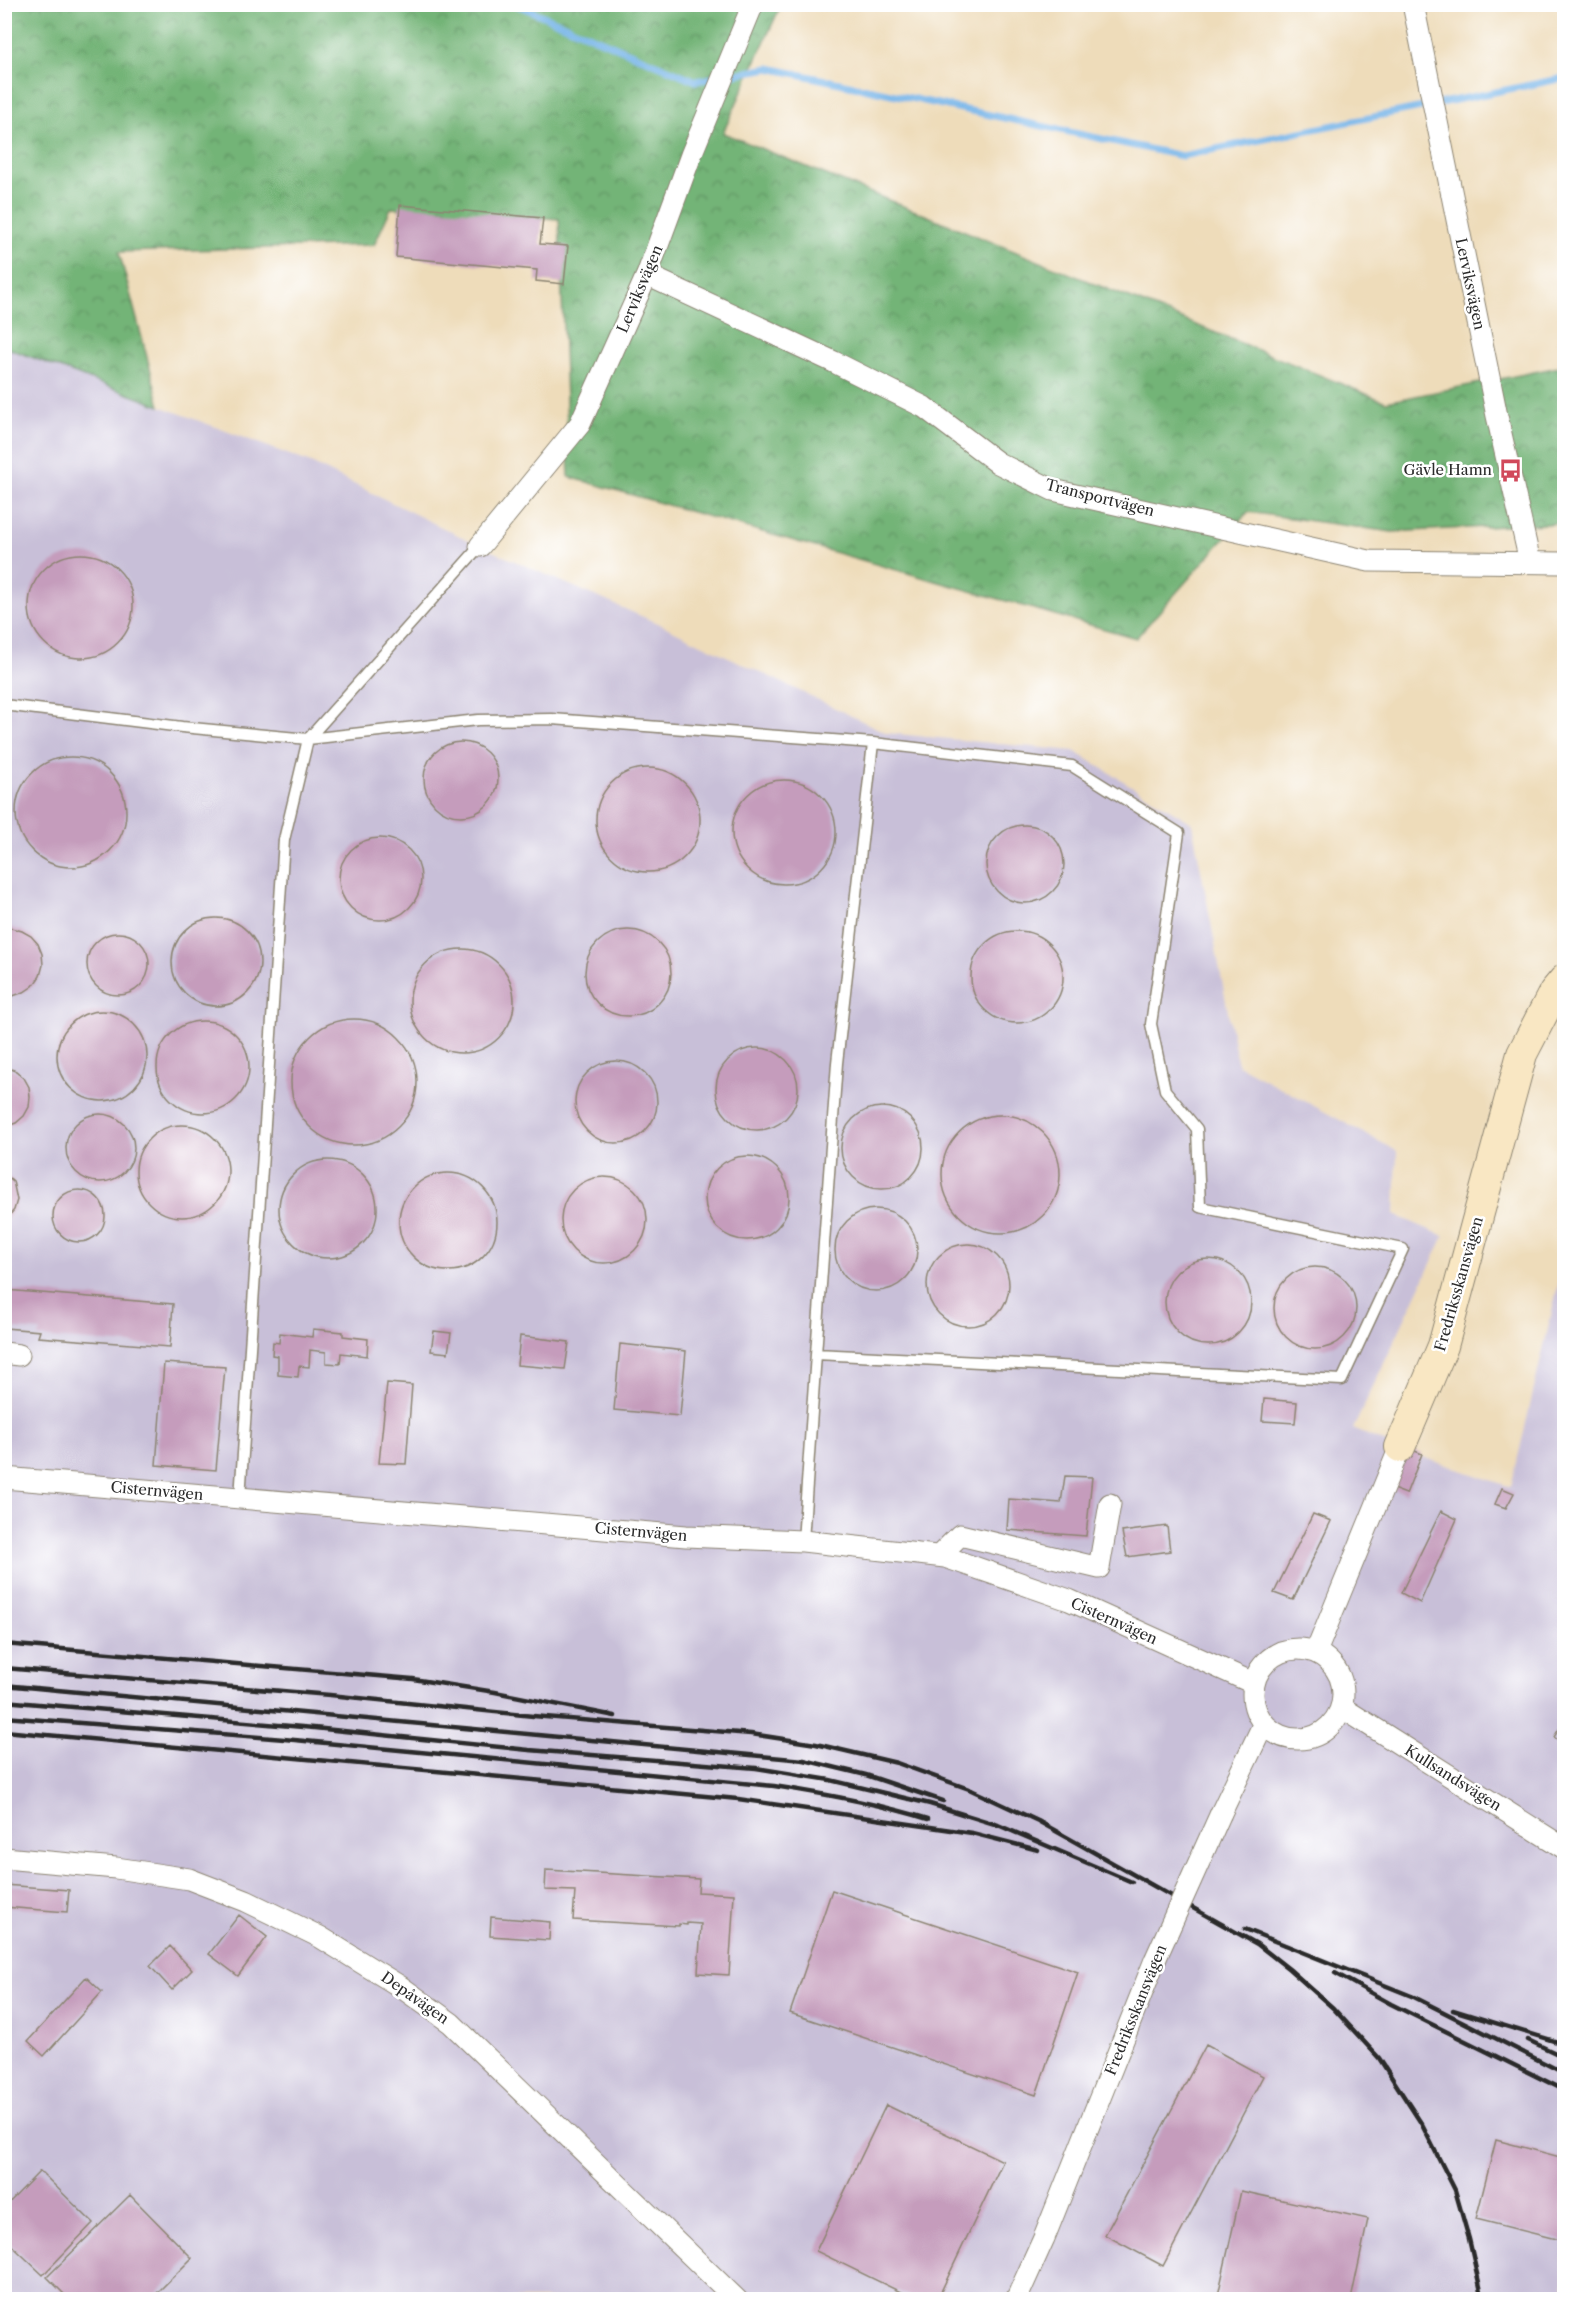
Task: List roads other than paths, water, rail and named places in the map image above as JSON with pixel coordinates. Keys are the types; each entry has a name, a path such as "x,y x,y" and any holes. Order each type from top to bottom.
{"main road":[{"name":"Fredriksskansvägen","path":"1400,1447 1443,1346 1522,1054 1561,990"}],"street":[{"name":"Lerviksvägen","path":"480,546 580,424 647,275 691,155 753,4"},
{"name":"Lerviksvägen","path":"1413,4 1497,416 1530,562"},
{"name":"Transportvägen","path":"647,275 834,362 924,407 998,463 1053,490 1369,561 1564,563"},
{"name":"Fredriksskansvägen","path":"1316,1652 1400,1447"},
{"name":"Cisternvägen","path":"4,1478 686,1536 803,1541 939,1556 1069,1600 1253,1683"},
{"path":"939,1556 960,1535 1099,1569 1110,1504"},
{"path":"1300,1649 1316,1652 1336,1669 1343,1694 1341,1707 1335,1720 1326,1730 1314,1737 1301,1740 1287,1739 1263,1725 1252,1698 1253,1683 1260,1669 1270,1657 1284,1650 1300,1649"},
{"name":"Kullsandsvägen","path":"1341,1707 1564,1848"},
{"name":"Fredriksskansvägen","path":"1016,2300 1044,2238 1155,1960 1263,1725"},
{"name":"Depåvägen","path":"4,1858 116,1868 189,1879 246,1901 320,1937 401,1987 451,2023 737,2300"}],"lane":[{"path":"240,1498 284,840 308,739 480,546"},
{"path":"4,705 182,727 308,739 478,720 552,719 873,743 1072,766 1179,833 1151,1024 1166,1090 1197,1129 1200,1207 1403,1249 1342,1380 816,1354"},
{"path":"803,1541 837,1063 873,743"}],"waterway":[{"path":"515,4 696,81 769,68 1182,156 1564,78"}],"railway":[{"path":"4,1644 413,1679 495,1692 615,1716"},
{"path":"4,1668 751,1734 816,1744 897,1763 969,1789 1038,1821 1257,1944 1333,2008 1379,2058 1421,2123 1455,2190 1483,2300"},
{"path":"4,1685 804,1760 866,1775 943,1801"},
{"path":"4,1701 314,1728 529,1750 756,1768 830,1780 930,1804 998,1825 1132,1882"},
{"path":"4,1717 284,1739 774,1786 890,1808 928,1819"},
{"path":"4,1731 738,1799 972,1833 1038,1850"},
{"path":"1245,1929 1414,1997 1564,2073"},
{"path":"1335,1973 1391,2004 1564,2090"},
{"path":"1453,2010 1564,2044"},
{"path":"1528,2040 1564,2057"}],"place":[{"name":"Gävle Hamn","path":"1510,470"}]}
